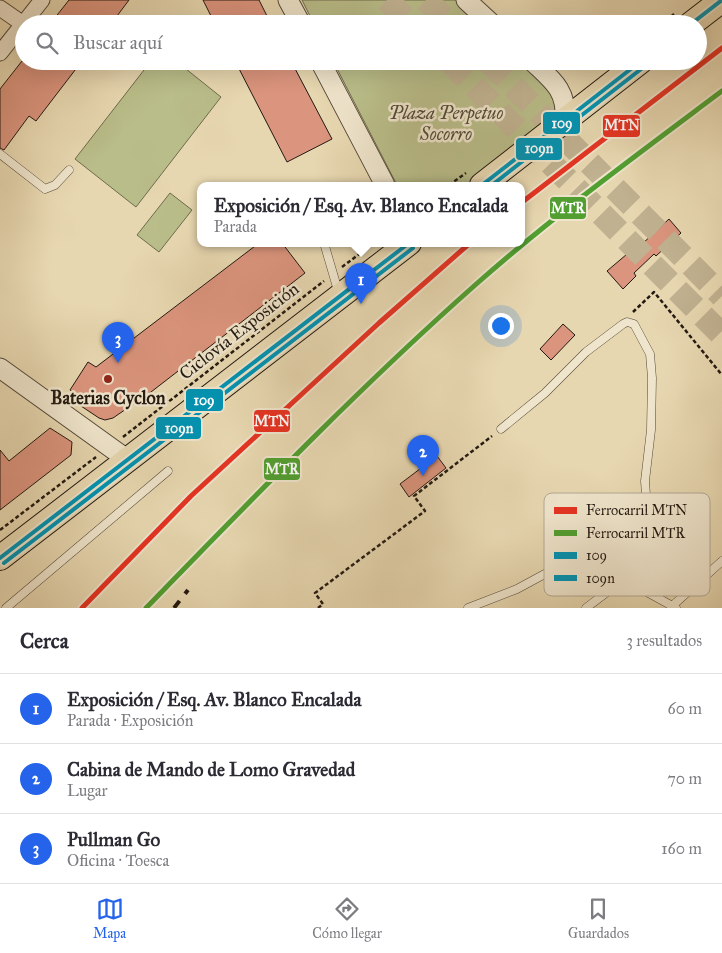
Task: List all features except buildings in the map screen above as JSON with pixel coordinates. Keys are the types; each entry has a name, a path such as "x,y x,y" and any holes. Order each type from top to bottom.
{"main road":[{"path":"703,15 722,0"},
{"path":"486,182 629,70"},
{"path":"0,558 119,453 336,285 402,247"}],"street":[{"path":"30,15 42,0"},
{"path":"288,0 296,15"},
{"path":"466,0 482,15"},
{"path":"0,8 15,18"},
{"path":"0,54 15,34"},
{"path":"325,70 383,182"},
{"path":"541,70 555,83 560,91 565,104 565,119"},
{"path":"0,368 119,453"}],"lane":[{"path":"0,154 45,188 55,185 69,170"},
{"path":"325,247 336,285"},
{"path":"501,429 544,393 586,352 626,322 634,324 650,354 651,363 651,430 647,493"},
{"path":"6,608 168,471"},
{"path":"710,572 722,561"},
{"path":"468,608 517,589 544,574"},
{"path":"586,608 602,596"},
{"path":"654,596 673,607 685,596"}],"path":[{"name":"Ciclovía Exposición","path":"0,530 119,453 336,285 370,247"},
{"path":"626,322 634,311 654,292 722,375"},
{"path":"318,608 323,604 315,593 425,511 414,496 501,429"}],"green space":[{"path":"302,0 459,0 475,15 310,15"},
{"path":"144,70 187,70 221,97 136,207 75,159"},
{"name":"Plaza Perpetuo Socorro","path":"338,70 535,70 557,91 558,112 475,182 395,182"},
{"path":"170,193 192,210 159,252 137,235"}],"tunnel":[{"path":"387,0 402,15"},
{"path":"426,0 441,15"},
{"path":"458,70 722,335"},
{"path":"497,70 722,296"}],"railway":[{"path":"80,608 99,590"},
{"path":"174,608 188,590"}],"rail line":[{"name":"MTN","path":"707,60 722,48"},
{"name":"MTN","path":"525,200 693,70"},
{"name":"MTR","path":"525,243 627,162 722,91"},
{"name":"MTN","path":"82,608 191,496 379,323 465,247"},
{"name":"MTR","path":"146,608 266,485 389,364 520,247"}],"transit line":[{"name":"109","path":"703,15 722,0"},
{"name":"109","path":"486,182 629,70"},
{"name":"109n","path":"496,182 640,70"},
{"name":"109","path":"0,558 404,247"},
{"name":"109n","path":"4,563 413,248"}],"place":[{"name":"Exposición / Esq. Av. Blanco Encalada","path":"361,304"},
{"name":"Pullman Go","path":"118,363"},
{"name":"Baterias Cyclon","path":"108,379"},
{"name":"Cabina de Mando de Lomo Gravedad","path":"423,476"}]}
